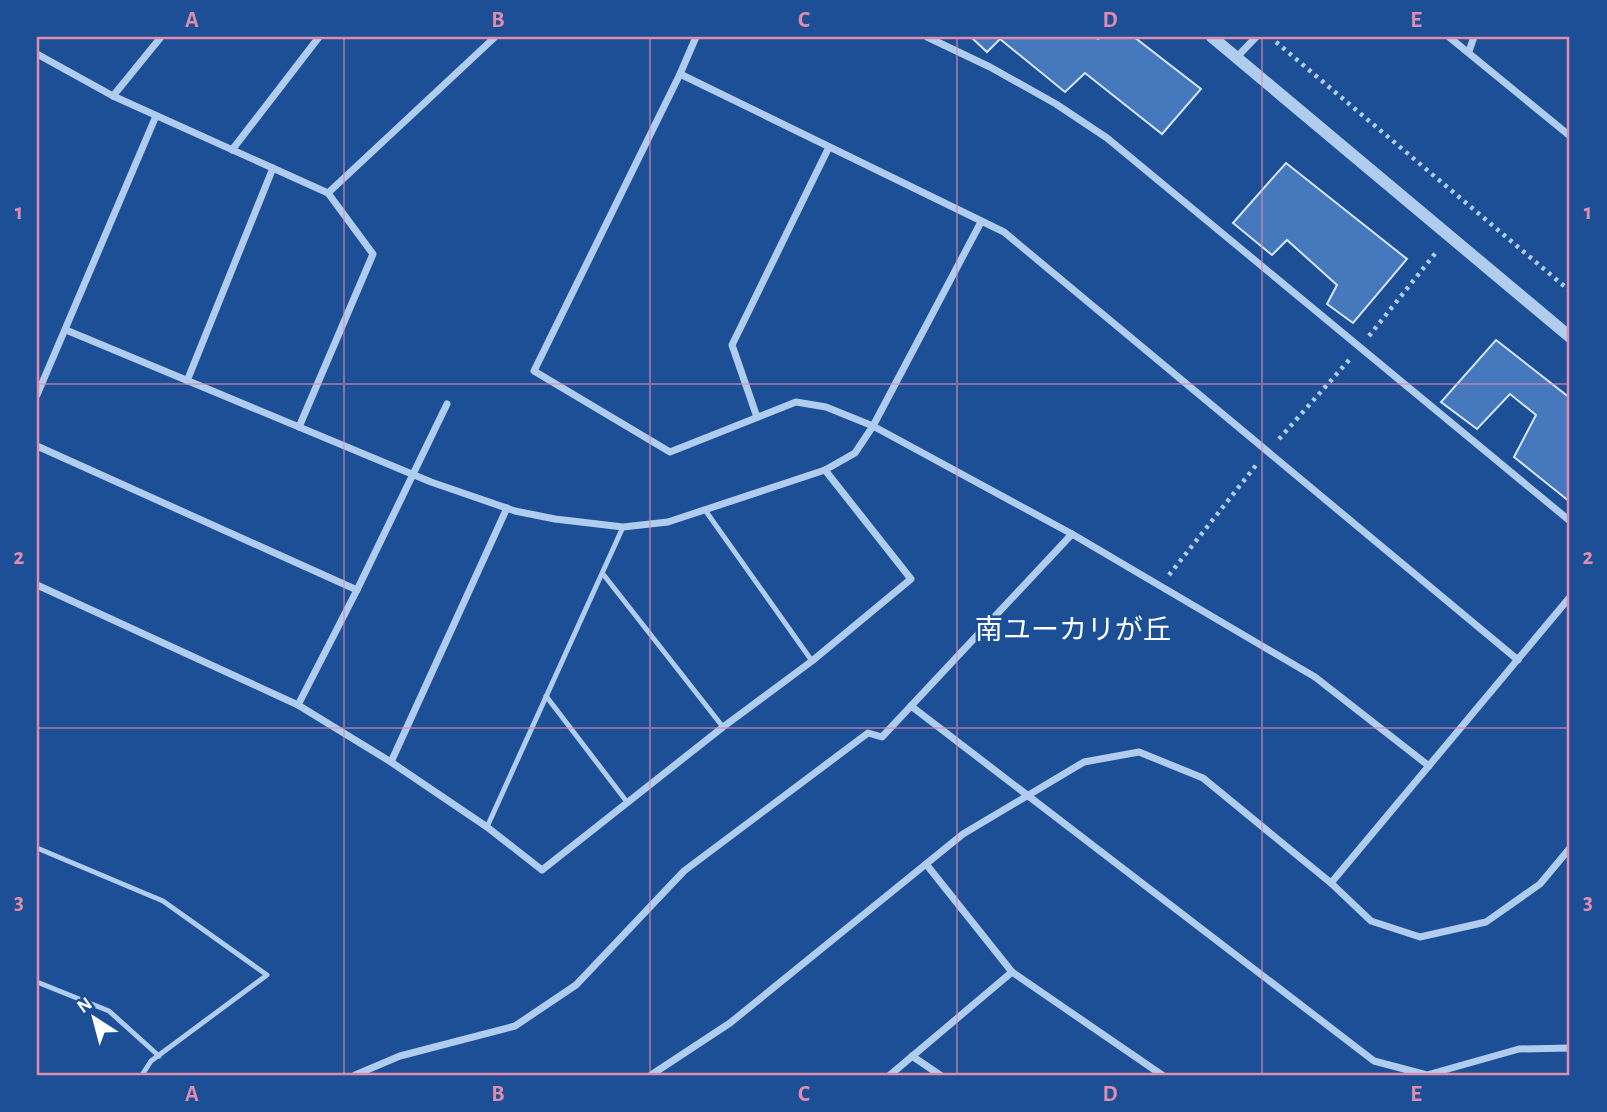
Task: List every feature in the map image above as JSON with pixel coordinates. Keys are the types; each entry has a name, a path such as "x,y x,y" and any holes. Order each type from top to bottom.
{"street":[{"path":"113,96 161,37"},
{"path":"232,150 319,37"},
{"path":"328,193 495,37"},
{"path":"696,37 534,371 670,453 796,402 826,407 873,426 1072,534 1315,677 1429,766"},
{"path":"927,37 990,67 1056,104 1107,138 1570,521"},
{"path":"1212,37 1570,337"},
{"path":"1237,57 1256,37"},
{"path":"1449,37 1570,136"},
{"path":"1469,51 1474,37"},
{"path":"37,54 113,96 328,193 373,254 299,427"},
{"path":"680,74 1004,232 1518,660"},
{"path":"37,395 156,116"},
{"path":"757,417 732,345 829,147"},
{"path":"187,381 273,168"},
{"path":"66,330 413,474 507,508 555,519 623,527 668,522 825,470 855,453 873,426 981,222"},
{"path":"298,705 447,404"},
{"path":"37,446 357,590"},
{"path":"37,585 298,705 391,762 487,827 542,870 723,727 812,661 911,579 825,470"},
{"path":"391,762 507,508"},
{"path":"355,1075 400,1056 515,1026 576,985 684,871 868,733 882,737 1072,534"},
{"path":"1331,883 1570,597"},
{"path":"911,706 1374,1061 1427,1075 1519,1049 1570,1048"},
{"path":"651,1075 730,1023 963,834 1084,762 1139,752 1203,778 1331,883 1371,921 1420,937 1486,922 1540,884 1570,848"},
{"path":"926,864 1012,972 1162,1075"},
{"path":"890,1075 1012,972"},
{"path":"912,1056 940,1075"}],"lane":[{"path":"705,510 812,661"},
{"path":"487,827 623,527"},
{"path":"603,574 723,727"},
{"path":"546,696 627,802"},
{"path":"37,848 163,901 267,975 151,1061 142,1075"},
{"path":"37,982 109,1011 159,1056"}],"path":[{"path":"1276,41 1570,291"},
{"path":"1160,586 1267,452 1360,347 1450,236"}],"building":[{"path":"971,37 1134,37 1201,89 1162,134 1085,73 1065,92 1000,39 987,52"},
{"path":"1286,163 1407,259 1353,323 1327,304 1337,285 1287,240 1272,255 1233,223"},
{"path":"1496,340 1570,398 1570,502 1514,457 1536,415 1510,394 1477,429 1441,402"}],"district":[{"name":"南ユーカリが丘","path":"1073,631"}]}
